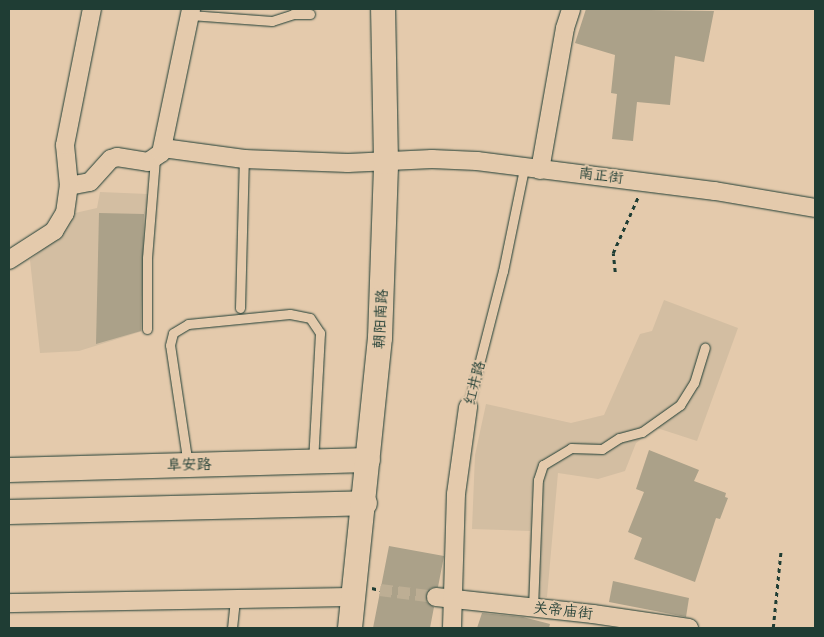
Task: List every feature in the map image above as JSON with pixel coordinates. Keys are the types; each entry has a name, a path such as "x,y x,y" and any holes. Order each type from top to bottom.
{"main road":[{"name":"朝阳南路","path":"350,628 363,593 365,503 380,338 386,162 383,9"},
{"name":"阜安路","path":"9,470 368,460"},
{"path":"9,512 365,503"}],"street":[{"path":"9,260 54,231 65,213 69,186 65,145 92,9"},
{"name":"红井路","path":"532,170 571,9"},
{"path":"159,153 190,12"},
{"name":"南正街","path":"69,186 90,182 111,159 117,157 142,163 159,153 244,159 386,162 432,159 477,161 532,170 645,182 815,208"},
{"name":"红井路","path":"452,628 456,494 468,406"},
{"path":"9,603 235,599 363,593"},
{"name":"关帝庙街","path":"436,597 689,628"}],"lane":[{"path":"190,12 272,21 293,14 310,14"},
{"path":"147,329 147,258 159,153"},
{"path":"240,308 244,159"},
{"name":"红井路","path":"468,406 503,271 532,170"},
{"path":"188,465 170,345 173,333 188,324 290,314 310,318 320,333 313,462"},
{"path":"533,608 538,480 543,466 571,448 602,449 619,438 642,432 680,404 694,383 705,348"},
{"path":"232,628 235,599"}],"path":[{"path":"615,272 613,253 645,182"},
{"path":"772,628 781,549"},
{"path":"363,593 380,590"}],"shaded area":[{"path":"100,192 148,194 143,331 79,351 40,353 30,260 66,230 75,213 97,208"},
{"path":"664,300 738,328 697,441 657,428 636,443 625,471 598,479 558,473 547,597 528,596 530,531 472,529 475,455 486,404 571,423 604,415 640,334 652,331"}],"building":[{"path":"586,9 714,11 704,62 675,56 670,105 637,102 633,141 612,139 617,94 611,93 615,55 575,43"},
{"path":"99,213 144,214 141,331 96,344"},
{"path":"649,450 699,470 694,481 726,493 725,497 728,498 720,519 716,518 695,582 634,559 642,538 628,532 644,492 636,489"},
{"path":"389,546 444,556 438,587 431,588 426,595 427,602 434,607 430,628 373,628"},
{"path":"613,581 689,598 686,617 609,602"},
{"path":"482,613 523,617 550,624 549,628 477,628"}],"tunnel":[{"path":"380,590 436,597"}]}
